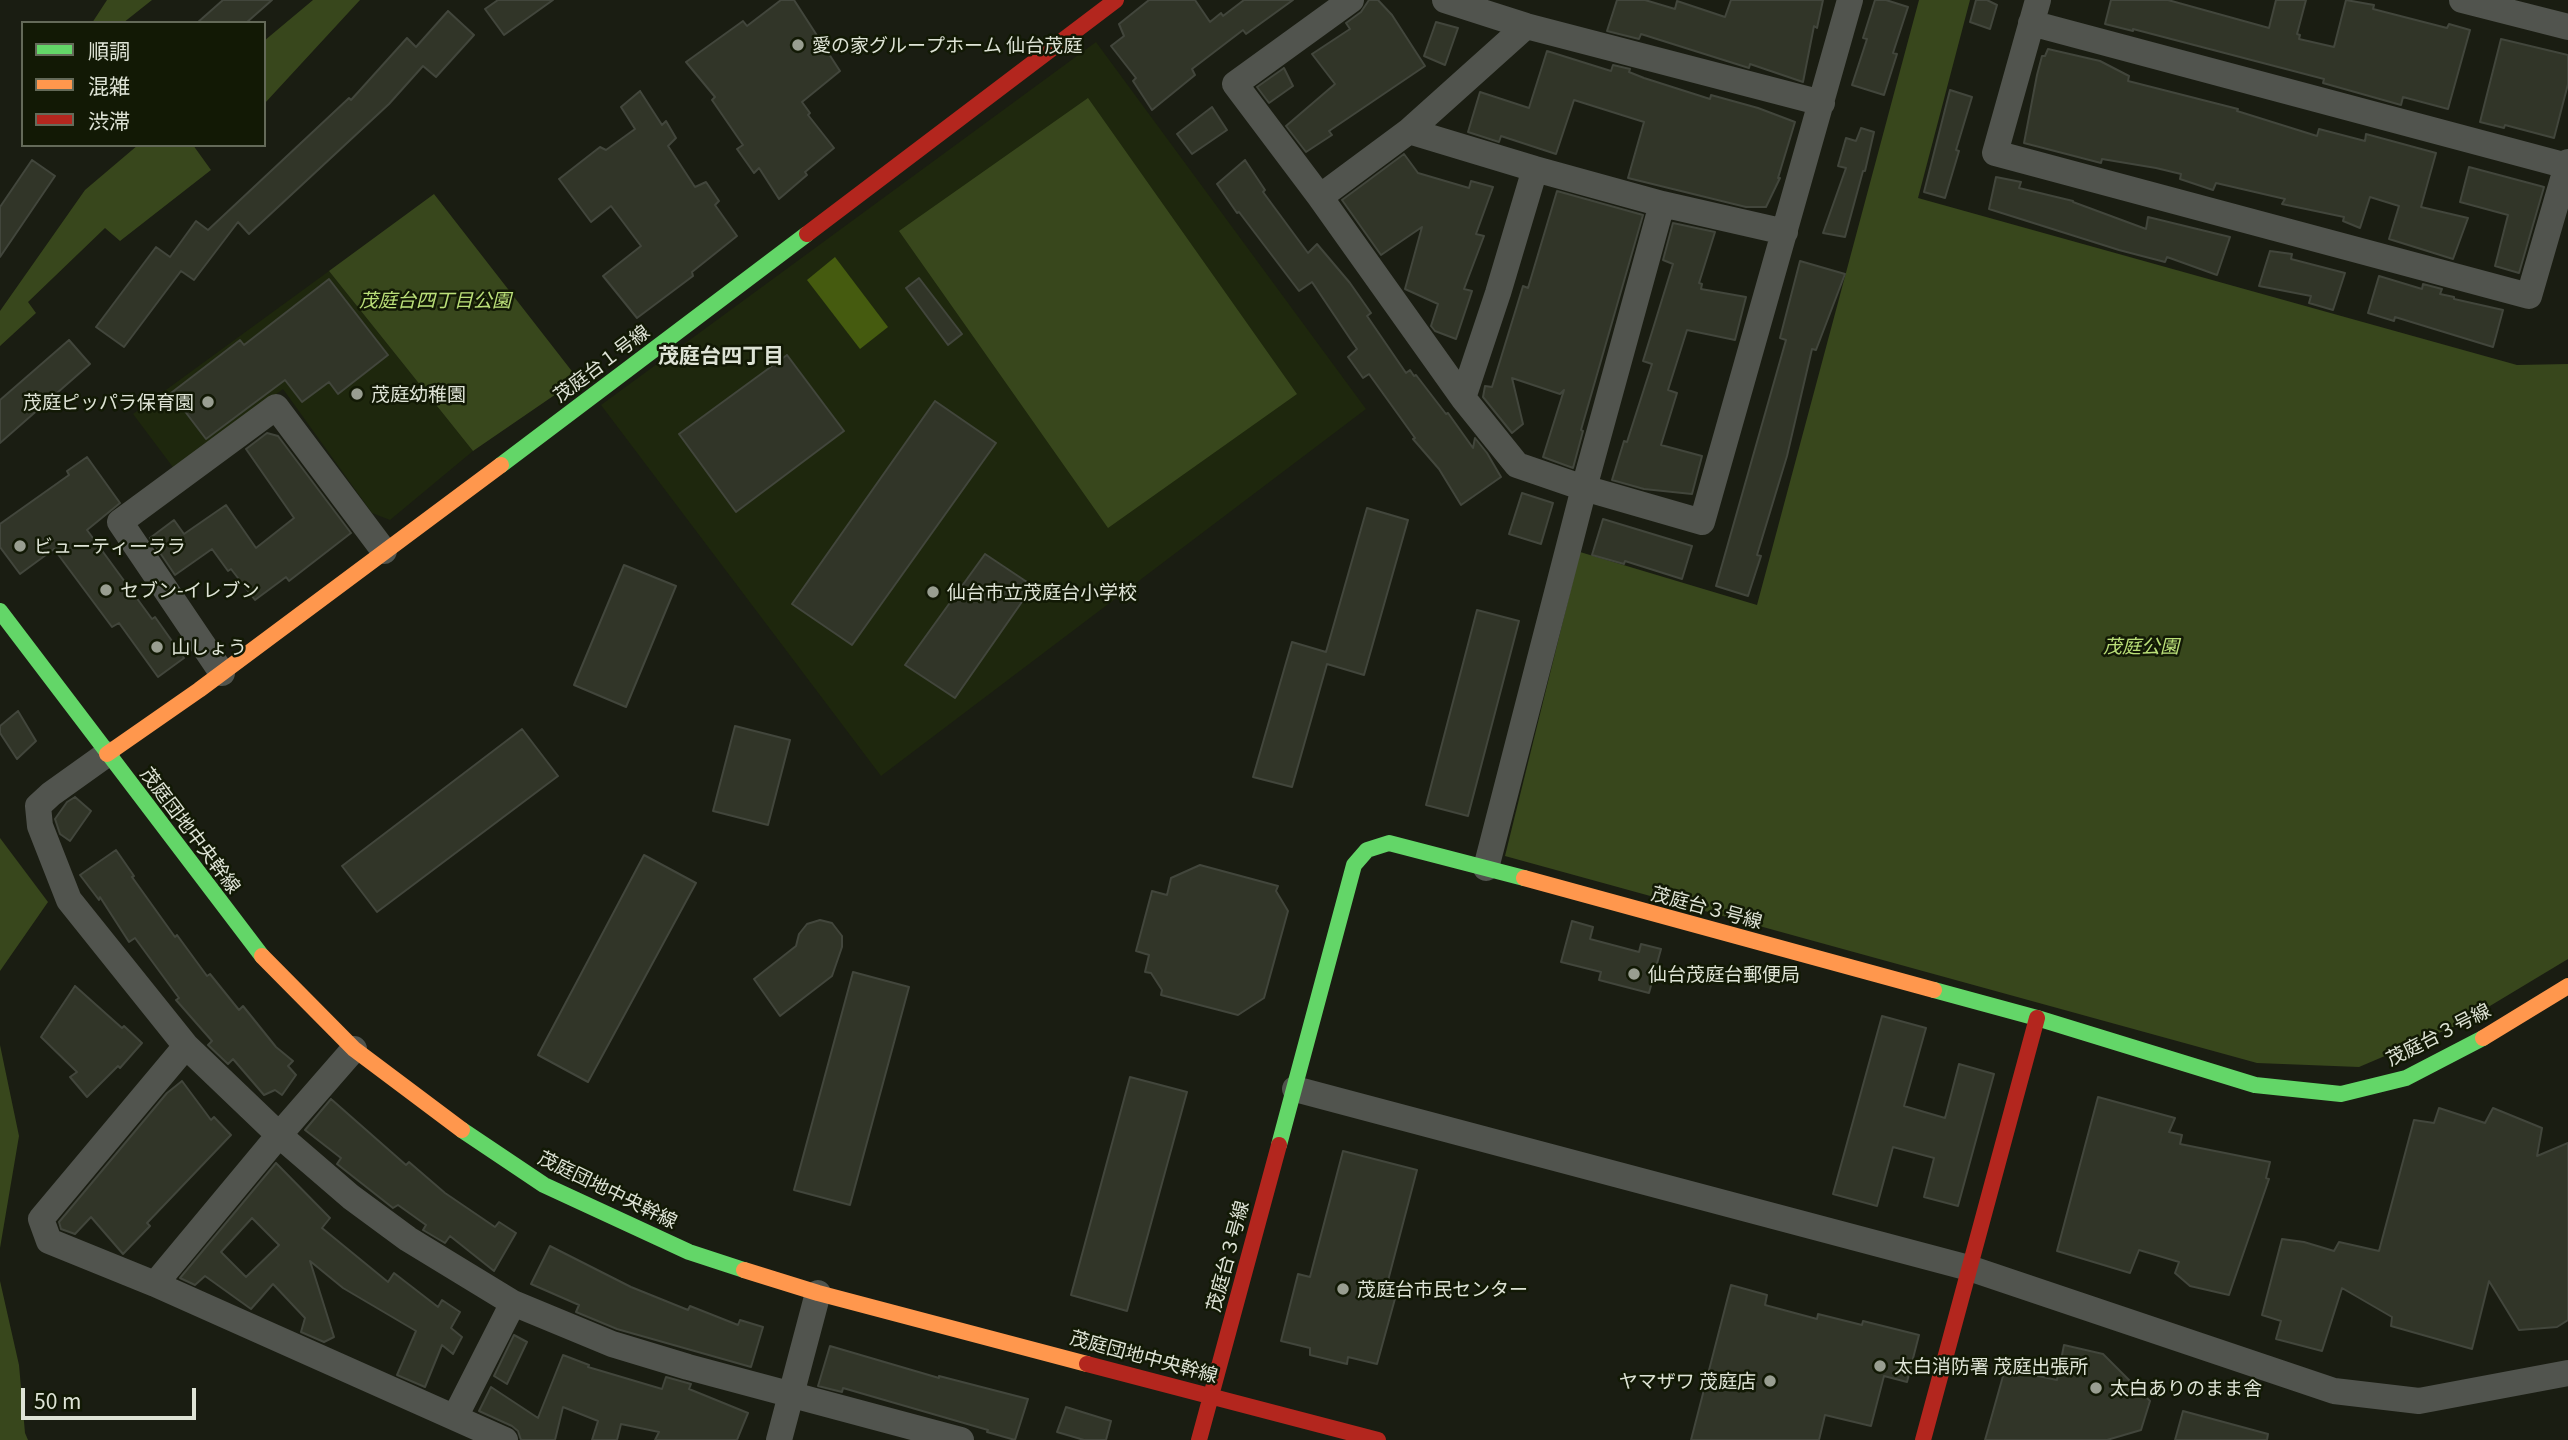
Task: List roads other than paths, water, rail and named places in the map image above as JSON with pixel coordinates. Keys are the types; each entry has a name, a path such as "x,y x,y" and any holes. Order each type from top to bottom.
{"street":[{"name":"茂庭台１号線","path":"107,754 222,673 384,551 1086,15 1116,0"},
{"path":"1351,0 1235,84 1320,197 1463,398 1517,465 1584,488 1702,522 1850,0"},
{"path":"1445,0 1526,26 1822,103"},
{"path":"2462,0 2568,27"},
{"path":"2034,11 2567,164 2529,296 1995,153 2034,11"},
{"path":"1320,197 1409,131 1526,26"},
{"path":"1409,131 1662,204 1785,232"},
{"path":"1463,398 1535,169"},
{"path":"1486,868 1584,488 1662,204"},
{"path":"222,673 120,522 276,407 384,551"},
{"name":"茂庭団地中央幹線","path":"0,611 256,950 354,1049 446,1120 544,1185 689,1252 818,1293 1378,1440"},
{"path":"107,754 38,806 40,826 69,900 186,1046 279,1135 351,1197 408,1238 513,1303 612,1344 961,1440"},
{"name":"茂庭台３号線","path":"1199,1440 1354,865 1367,850 1390,844 1486,868 2036,1018 2255,1085 2341,1094 2406,1078 2479,1040 2568,986"},
{"path":"1923,1440 2036,1018"},
{"path":"186,1046 41,1220 49,1241 155,1284 505,1440"},
{"path":"155,1284 354,1049"},
{"path":"1295,1089 1969,1268 2334,1391 2419,1401 2568,1373"},
{"path":"779,1440 818,1293"},
{"path":"455,1417 513,1303"}],"place":[{"name":"愛の家グループホーム 仙台茂庭","path":"798,45"},
{"name":"茂庭幼稚園","path":"357,394"},
{"name":"茂庭ピッパラ保育園","path":"208,402"},
{"name":"ビューティーララ","path":"20,546"},
{"name":"セブン-イレブン","path":"106,590"},
{"name":"仙台市立茂庭台小学校","path":"933,592"},
{"name":"山しょう","path":"157,647"},
{"name":"仙台茂庭台郵便局","path":"1634,974"},
{"name":"茂庭台市民センター","path":"1343,1289"},
{"name":"太白消防署 茂庭出張所","path":"1880,1366"},
{"name":"ヤマザワ 茂庭店","path":"1770,1381"},
{"name":"太白ありのまま舎","path":"2096,1388"}],"district":[{"name":"茂庭台四丁目","path":"721,355"}],"park label":[{"name":"茂庭台四丁目公園","path":"435,300"},
{"name":"茂庭公園","path":"2141,646"}]}
